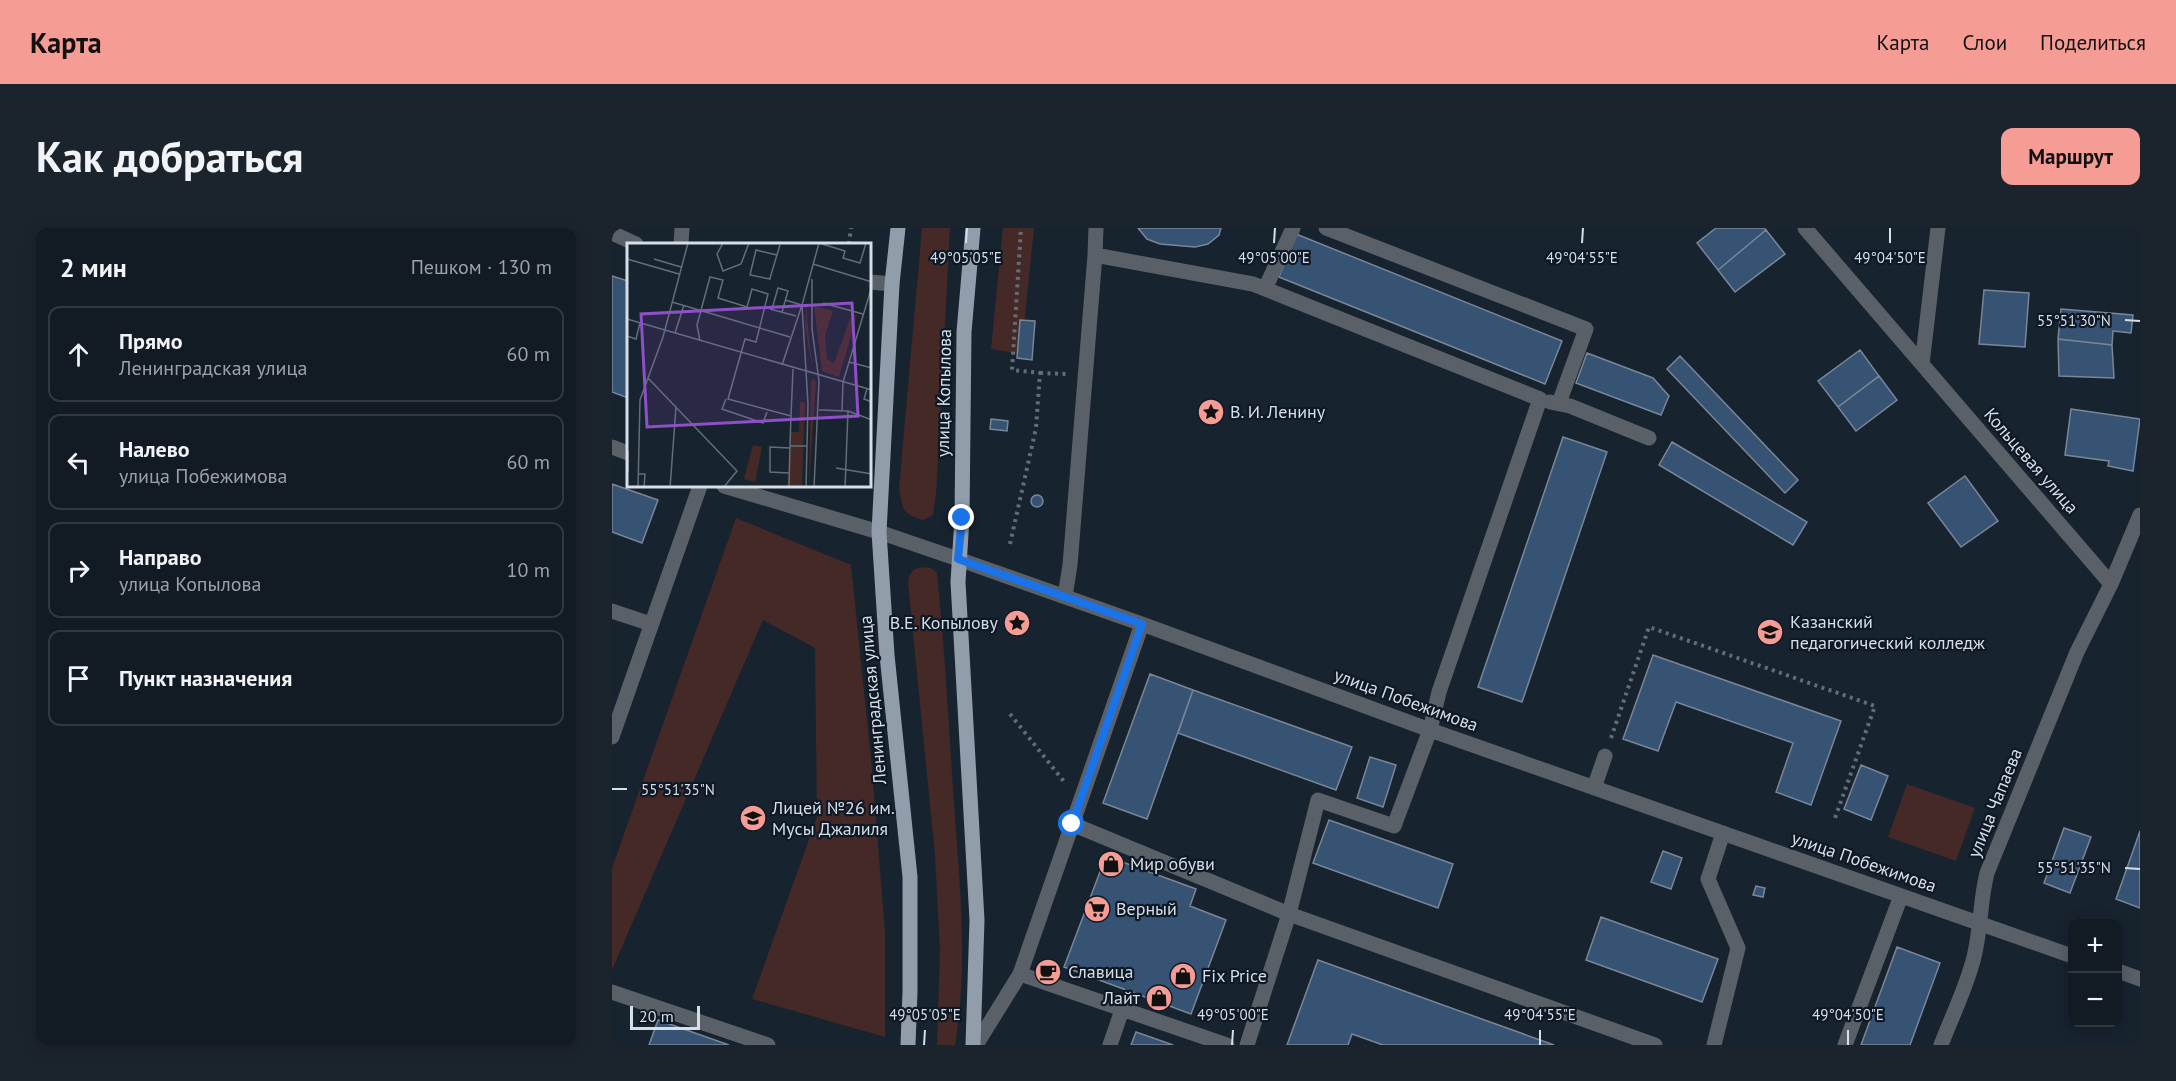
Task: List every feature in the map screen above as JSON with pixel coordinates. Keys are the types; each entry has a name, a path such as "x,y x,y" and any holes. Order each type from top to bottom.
{"main road":[{"path":"879,532 892,284 898,228"},
{"name":"улица Копылова","path":"958,559 962,518 964,332 973,228"},
{"name":"Ленинградская улица","path":"879,532 889,666 910,877 908,1045"},
{"path":"958,559 977,920 975,1045"}],"street":[{"path":"681,243 682,228"},
{"path":"1065,596 1070,565 1096,228"},
{"path":"1265,289 1293,228"},
{"path":"1326,228 1586,329 1558,403"},
{"name":"Кольцевая улица","path":"1805,228 2111,584"},
{"path":"1922,364 1938,228"},
{"path":"612,233 634,243"},
{"path":"1095,255 1253,284 1540,399 1558,403 1649,438"},
{"path":"872,282 892,284"},
{"path":"1247,1045 1289,914 1318,800 1394,826 1430,730 1439,692 1540,399"},
{"path":"612,447 627,453"},
{"path":"612,737 699,488"},
{"name":"улица Побежимова","path":"731,488 879,532 1065,596 1430,730 2068,954"},
{"name":"улица Чапаева","path":"1941,1045 1974,959 1987,873 2077,652 2111,584 2140,515"},
{"path":"612,611 651,624"},
{"path":"975,1045 1020,974 1142,624"},
{"path":"1594,788 1605,756"},
{"path":"1072,824 1289,914 1655,1045"},
{"path":"1714,1045 1738,948 1708,879 1723,833"},
{"path":"1845,1045 1901,896"},
{"path":"2122,972 2140,979"},
{"path":"1020,974 1122,1010 1191,1039 1227,1045"},
{"path":"612,992 768,1045"},
{"path":"1110,1045 1122,1010"}],"path":[{"path":"849,243 851,228"},
{"path":"1021,228 1012,370 1084,375"},
{"path":"1010,544 1036,428 1040,373"},
{"path":"1605,756 1649,627 1875,706 1835,818"},
{"path":"1010,714 1080,801"}],"shaded area":[{"path":"922,228 950,228 936,494 933,515 923,520 907,513 901,501 899,489"},
{"path":"1003,228 1034,228 1021,354 991,349"},
{"path":"736,518 851,565 872,769 885,933 885,1037 752,999 817,817 815,648 763,620 612,970 612,868"},
{"path":"922,567 931,568 937,573 947,689 962,925 961,986 955,1045 937,1045 940,950 935,855 908,583 912,572"},
{"path":"1907,784 1975,808 1956,861 1888,837"}],"building":[{"path":"1138,228 1221,228 1219,235 1208,244 1195,247 1160,244 1147,239"},
{"path":"1716,228 1764,228 1766,230 1718,270 1697,243"},
{"path":"1766,230 1785,254 1735,292 1718,270"},
{"path":"1296,234 1562,341 1545,384 1279,277"},
{"path":"612,276 627,281 627,398 612,392"},
{"path":"1984,290 2029,293 2025,347 1979,344"},
{"path":"2061,309 2133,315 2131,333 2113,331 2112,345 2058,339"},
{"path":"1020,320 1035,321 1032,360 1017,358"},
{"path":"2058,339 2112,345 2114,378 2059,376"},
{"path":"1860,350 1879,376 1838,407 1818,381"},
{"path":"1587,353 1653,378 1669,396 1661,415 1576,383"},
{"path":"1680,356 1798,480 1785,493 1667,369"},
{"path":"1879,376 1897,400 1856,431 1838,407"},
{"path":"2071,409 2140,419 2133,471 2108,466 2109,461 2065,455"},
{"path":"991,419 1008,421 1007,431 990,429"},
{"path":"1563,437 1607,452 1522,702 1478,687"},
{"path":"1672,442 1807,522 1793,545 1659,465"},
{"path":"1965,476 1998,521 1961,547 1928,503"},
{"path":"612,484 658,500 642,543 612,532"},
{"path":"1039,495 1043,501 1039,507 1035,507 1031,499"},
{"path":"1653,655 1841,721 1811,805 1776,792 1793,743 1676,702 1658,751 1623,739"},
{"path":"1150,674 1193,690 1147,819 1103,803"},
{"path":"1193,690 1352,747 1336,790 1178,733"},
{"path":"1370,757 1396,765 1383,807 1357,798"},
{"path":"1861,765 1888,776 1871,820 1844,809"},
{"path":"1329,820 1453,864 1438,908 1313,863"},
{"path":"2064,828 2091,837 2070,893 2044,883"},
{"path":"2140,831 2140,908 2116,899"},
{"path":"1663,851 1682,858 1671,889 1651,882"},
{"path":"1106,856 1196,889 1190,906 1226,920 1191,1014 1064,967"},
{"path":"1756,886 1765,888 1763,897 1753,895"},
{"path":"1601,917 1718,959 1702,1002 1586,960"},
{"path":"1897,947 1940,963 1910,1045 1861,1045"},
{"path":"1318,960 1554,1045 1383,1045 1352,1034 1348,1045 1287,1045"},
{"path":"658,1020 729,1045 649,1045"},
{"path":"1136,1032 1173,1045 1131,1045"}],"place":[{"name":"В. И. Ленину","path":"1211,412"},
{"name":"В.Е. Копылову","path":"1017,623"},
{"name":"Казанский педагогический колледж","path":"1770,632"},
{"name":"Лицей №26 им. Мусы Джалиля","path":"753,818"},
{"name":"Мир обуви","path":"1111,864"},
{"name":"Верный","path":"1097,909"},
{"name":"Славица","path":"1048,972"},
{"name":"Fix Price","path":"1183,976"},
{"name":"Лайт","path":"1159,998"}],"route":[{"path":"962,518 958,559 1142,624 1072,824"}]}
